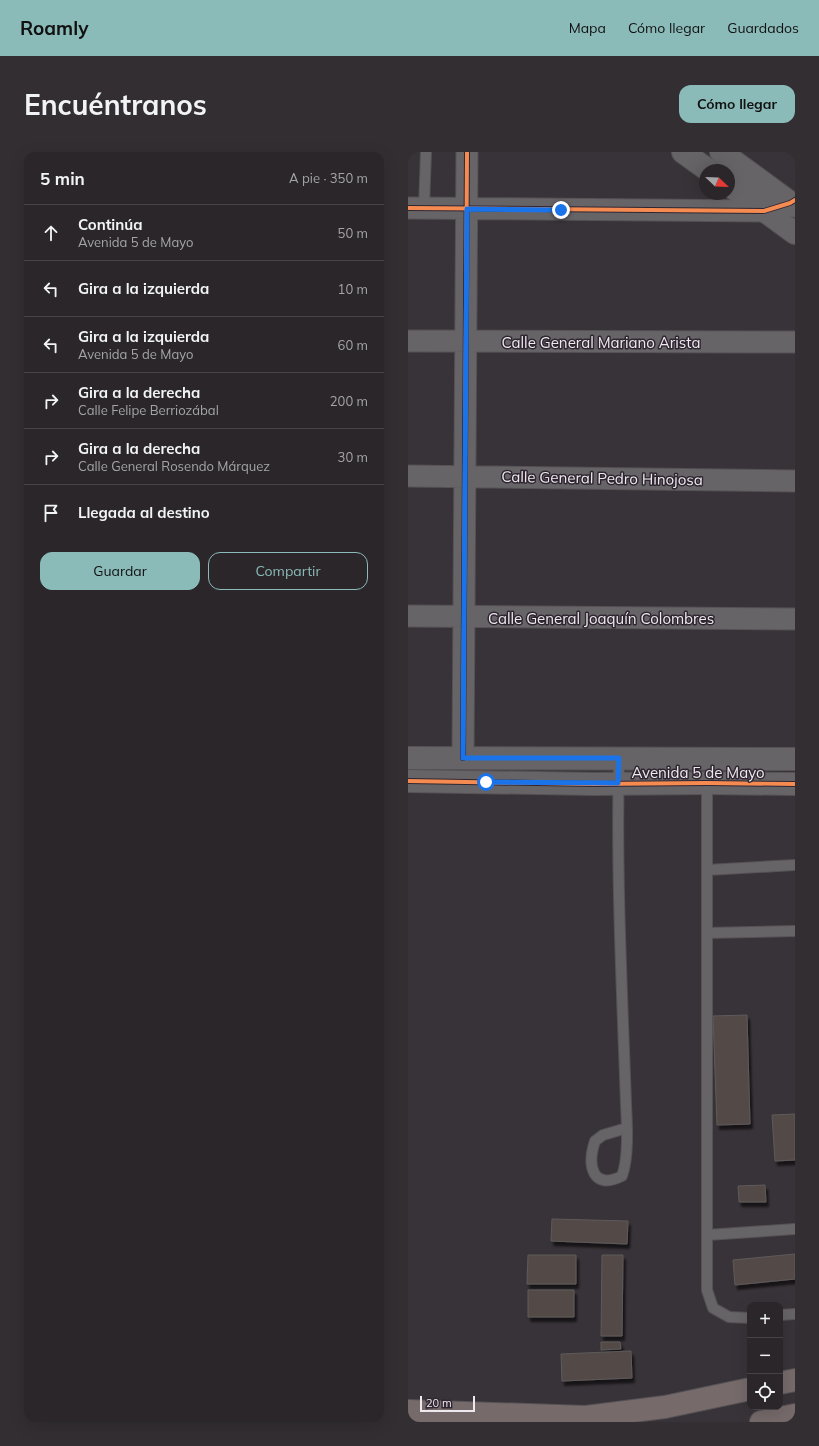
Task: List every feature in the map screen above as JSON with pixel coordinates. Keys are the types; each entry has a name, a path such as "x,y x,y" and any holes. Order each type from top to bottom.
{"main road":[{"path":"783,1382 795,1380"},
{"path":"408,1411 586,1417 665,1407 747,1390"},
{"path":"761,1422 795,1415"}],"street":[{"path":"463,758 467,152"},
{"path":"683,152 700,164"},
{"path":"721,152 794,203"},
{"path":"735,189 795,233"},
{"path":"416,208 764,211 794,203"},
{"name":"Calle General Mariano Arista","path":"408,342 795,342"},
{"name":"Calle General Pedro Hinojosa","path":"408,476 795,480"},
{"name":"Calle General Joaquín Colombres","path":"408,616 795,619"},
{"name":"Avenida 5 de Mayo","path":"408,758 795,759"},
{"name":"Avenida 5 de Mayo","path":"408,781 618,783 707,782 795,784"}],"lane":[{"path":"416,208 426,152"},
{"path":"619,758 619,894 627,1128 625,1168 622,1176 616,1179 604,1180 597,1177 592,1172 591,1164 595,1141 598,1137 627,1128"},
{"path":"707,782 707,1290 713,1308 728,1317 747,1318"},
{"path":"707,870 795,865"},
{"path":"707,933 795,931"},
{"path":"707,1235 795,1229"},
{"path":"783,1315 795,1314"}],"building":[{"path":"747,1015 750,1124 717,1125 713,1016"},
{"path":"795,1114 795,1160 775,1161 772,1115"},
{"path":"765,1185 766,1202 739,1202 738,1186"},
{"path":"552,1219 628,1221 627,1244 551,1241"},
{"path":"795,1254 795,1279 735,1285 733,1260"},
{"path":"528,1255 576,1255 576,1284 527,1284"},
{"path":"602,1255 623,1255 622,1336 601,1336"},
{"path":"528,1290 574,1290 574,1317 528,1317"},
{"path":"601,1342 620,1342 621,1349 601,1350"},
{"path":"631,1351 632,1378 562,1381 561,1354"}],"cycle path":[{"path":"463,758 467,152"},
{"path":"408,208 764,211 795,200"},
{"path":"408,781 594,784 795,784"}],"route":[{"path":"486,782 618,783 619,758 463,758 467,209 561,210"}]}
